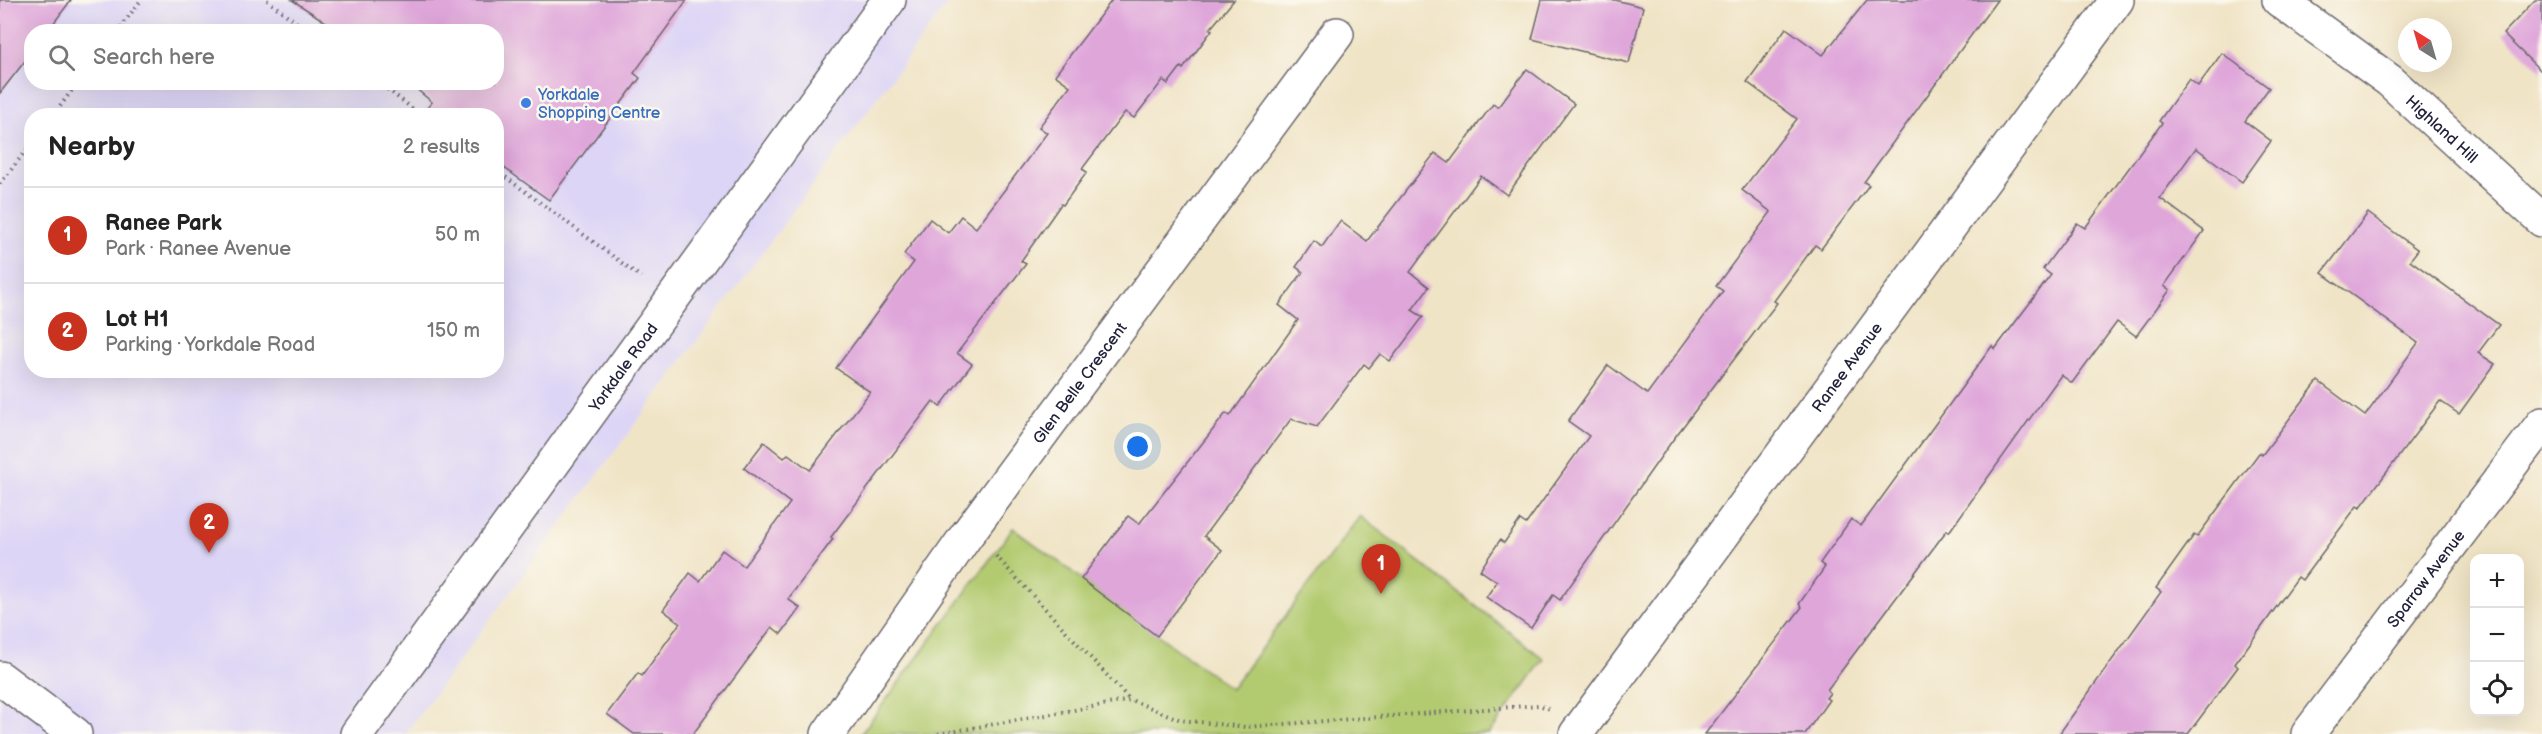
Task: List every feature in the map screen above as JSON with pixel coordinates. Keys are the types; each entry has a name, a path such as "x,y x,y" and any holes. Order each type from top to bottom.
{"street":[{"name":"Yorkdale Road","path":"357,734 890,0"},
{"name":"Ranee Avenue","path":"1580,728 2117,0"},
{"name":"Highland Hill","path":"2279,0 2390,81 2542,220"},
{"name":"Glen Belle Crescent","path":"828,734 966,536 1337,34"},
{"name":"Sparrow Avenue","path":"2308,734 2542,424"},
{"path":"0,678 75,734"}],"path":[{"path":"123,24 141,0"},
{"path":"267,0 298,24"},
{"path":"58,108 72,90"},
{"path":"388,90 412,108"},
{"path":"0,184 24,153"},
{"path":"504,176 645,280"},
{"path":"966,536 996,556 1131,700 1181,720 1245,728 1539,705 1580,728"},
{"path":"938,734 1131,700"}],"shaded area":[{"path":"0,0 950,0 405,734 0,734"}],"green space":[{"path":"1360,516 1544,659 1489,734 861,734 1013,528 1231,689"}],"building":[{"path":"0,0 71,0 53,24 24,24 24,62 0,93"},
{"name":"Yorkdale Shopping Centre","path":"292,0 687,0 634,73 640,78 549,200 504,168 504,108 427,108 432,102 418,90 504,90 504,24 329,24"},
{"path":"1112,0 1234,0 1210,29 1212,30 1183,69 1181,67 1168,84 1163,80 1134,118 1125,112 1082,169 1087,172 1063,205 1061,204 1021,261 1026,264 957,353 972,364 940,407 933,401 831,537 833,539 788,599 800,608 781,634 772,627 693,734 634,734 607,714 638,673 642,676 680,623 663,610 690,573 700,581 722,550 744,566 790,503 744,468 764,442 784,458 788,454 810,470 870,392 836,368 914,262 904,254 930,219 948,233 961,216 976,228 1047,133 1039,127 1070,86 1055,75"},
{"path":"1542,0 1615,0 1643,7 1629,63 1532,39"},
{"path":"1867,0 1997,0 1864,182 1869,185 1821,249 1815,245 1774,301 1777,303 1672,441 1560,600 1553,595 1531,628 1486,597 1497,582 1480,570 1500,540 1504,543 1520,520 1526,524 1589,436 1568,421 1608,365 1647,394 1723,291 1716,286 1771,212 1742,190 1797,119 1747,82 1786,28 1823,55"},
{"path":"2535,0 2542,0 2542,72 2503,34"},
{"path":"2222,53 2269,88 2245,121 2271,141 2242,182 2196,148 2160,198 2204,231 2164,286 2170,290 2136,336 2117,322 2072,383 2061,375 1949,532 1947,530 1827,690 1830,693 1826,698 1829,700 1805,734 1705,734 1802,607 1799,604 1825,567 1820,563 1851,519 1861,526 1992,346 1995,349 2051,275 2043,269 2077,223 2085,228 2162,123 2159,121 2189,79 2198,86"},
{"path":"1527,69 1574,104 1507,195 1481,176 1410,272 1429,287 1412,310 1423,317 1390,361 1380,354 1369,368 1364,364 1317,427 1291,419 1204,536 1222,550 1157,636 1081,579 1128,516 1139,524 1226,413 1230,416 1298,320 1279,305 1303,272 1296,267 1314,241 1322,247 1340,221 1367,241 1435,153 1449,163 1493,104 1498,107"},
{"path":"2368,213 2418,250 2410,260 2499,325 2478,353 2495,364 2459,414 2440,401 2360,508 2357,506 2302,580 2298,577 2235,664 2238,667 2188,734 2059,734 2161,592 2156,588 2194,535 2197,537 2259,453 2262,455 2318,381 2365,416 2418,343 2322,273"}],"place":[{"name":"Yorkdale Shopping Centre","path":"526,103"},
{"name":"Lot H1","path":"209,553"},
{"name":"Ranee Park","path":"1381,594"}]}
